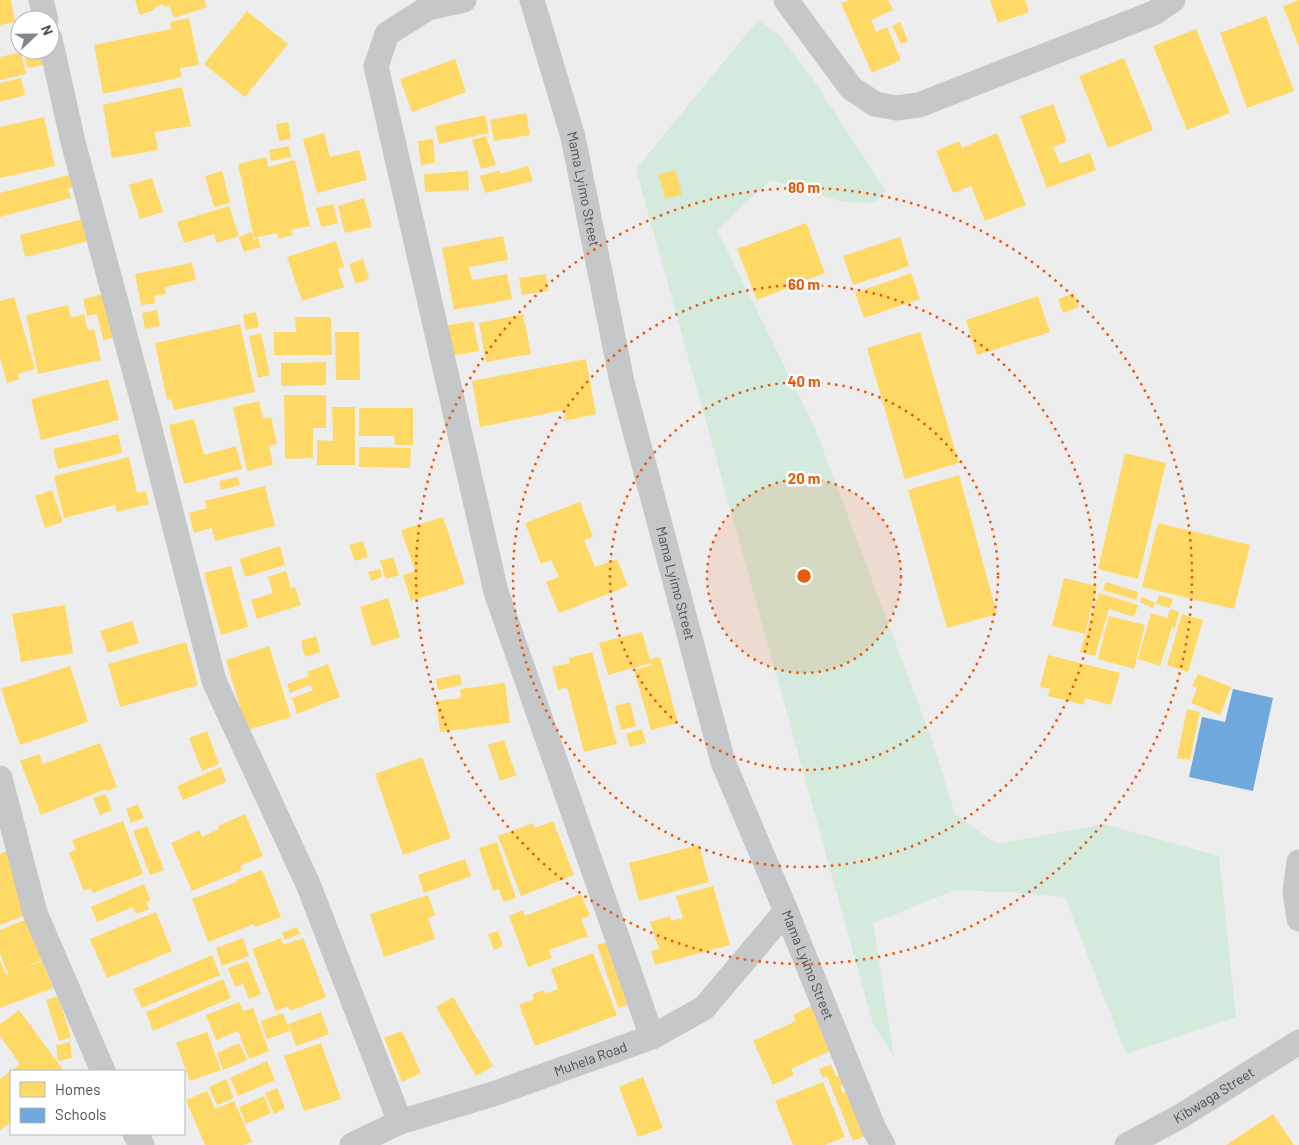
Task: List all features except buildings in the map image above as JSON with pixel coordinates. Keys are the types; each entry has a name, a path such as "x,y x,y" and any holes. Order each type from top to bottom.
{"street":[{"path":"464,0 428,8 387,34 376,66 496,592 652,1037"},
{"name":"Mama Lyimo Street","path":"532,0 572,138 622,382 723,762 786,910 874,1129 883,1145"},
{"path":"786,0 851,88 875,104 896,108 928,102 1154,13 1173,0"},
{"path":"55,60 73,142 146,410 214,681 308,884 400,1122"},
{"path":"0,778 35,913 103,1070"},
{"path":"1299,862 1295,892 1299,919"},
{"name":"Muhela Road","path":"352,1145 382,1139 400,1122 493,1094 652,1037 704,1008 786,910"},
{"name":"Kibwaga Street","path":"1126,1145 1181,1116 1299,1042"}],"green space":[{"path":"758,20 779,34 813,79 885,190 875,203 844,202 770,180 717,230 815,428 932,740 955,814 997,844 1104,824 1219,856 1236,1017 1126,1054 1065,897 955,890 873,923 894,1057 873,1024 636,169"}]}
